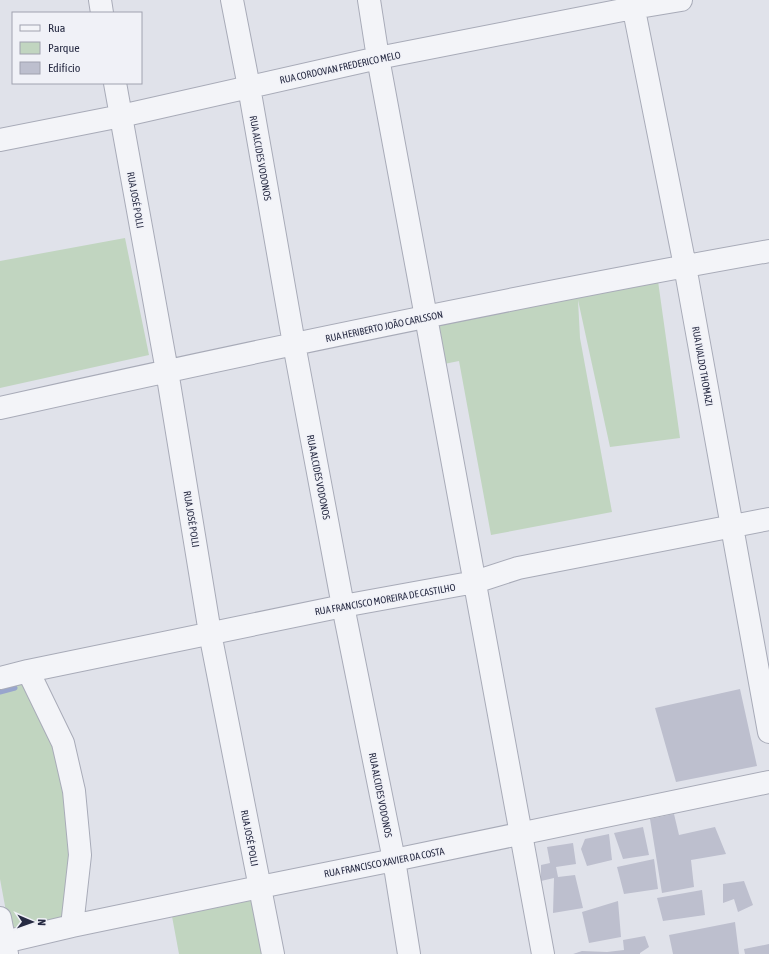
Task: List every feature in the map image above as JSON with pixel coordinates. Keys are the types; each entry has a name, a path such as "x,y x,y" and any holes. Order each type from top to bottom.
{"street":[{"path":"100,0 102,12"},
{"name":"RUA ALCIDES VODONOS","path":"232,0 343,606 394,860 409,954"},
{"path":"369,0 378,58 543,954"},
{"name":"RUA CORDOVAN FREDERICO MELO","path":"0,140 121,116 378,58 633,4 681,0"},
{"name":"RUA IVALDO THOMAZI","path":"633,4 685,266 769,732"},
{"name":"RUA JOSÉ POLLI","path":"115,84 167,371 210,633 273,954"},
{"name":"RUA HERIBERTO JOÃO CARLSSON","path":"0,408 167,371 426,317 769,251"},
{"name":"RUA FRANCISCO MOREIRA DE CASTILHO","path":"0,678 343,606 475,582 518,568 769,519"},
{"path":"28,671 63,743 74,791 80,855 72,926"},
{"name":"RUA FRANCISCO XAVIER DA COSTA","path":"4,946 72,926 769,782"},
{"path":"0,918 4,946"}],"green space":[{"path":"125,238 149,355 0,388 0,261"},
{"path":"658,281 680,438 610,447 578,300 580,338 612,512 491,535 459,361 444,364 433,323"},
{"path":"21,679 43,717 77,820 64,918 10,933 0,879 0,684"},
{"path":"253,894 263,954 179,954 171,911"}],"building":[{"path":"740,689 757,766 676,782 655,708"},
{"path":"674,814 679,835 715,827 726,854 691,860 694,887 662,893 650,819"},
{"path":"643,827 649,855 623,859 614,833"},
{"path":"609,834 612,860 587,866 581,849 585,839"},
{"path":"573,843 576,864 556,867 558,877 575,875 583,908 553,913 554,878 541,881 541,865 550,863 547,847"},
{"path":"654,859 658,889 624,894 617,867"},
{"path":"744,881 753,905 738,912 734,899 723,903 723,884"},
{"path":"702,890 705,915 663,921 657,898"},
{"path":"618,901 621,937 589,943 582,912"},
{"path":"735,922 739,954 673,954 669,935"},
{"path":"645,936 649,947 640,954 573,954 582,951 607,952 624,950 623,940"},
{"path":"769,944 769,954 745,954 744,949"}],"waterway":[{"path":"0,692 15,688"}]}
